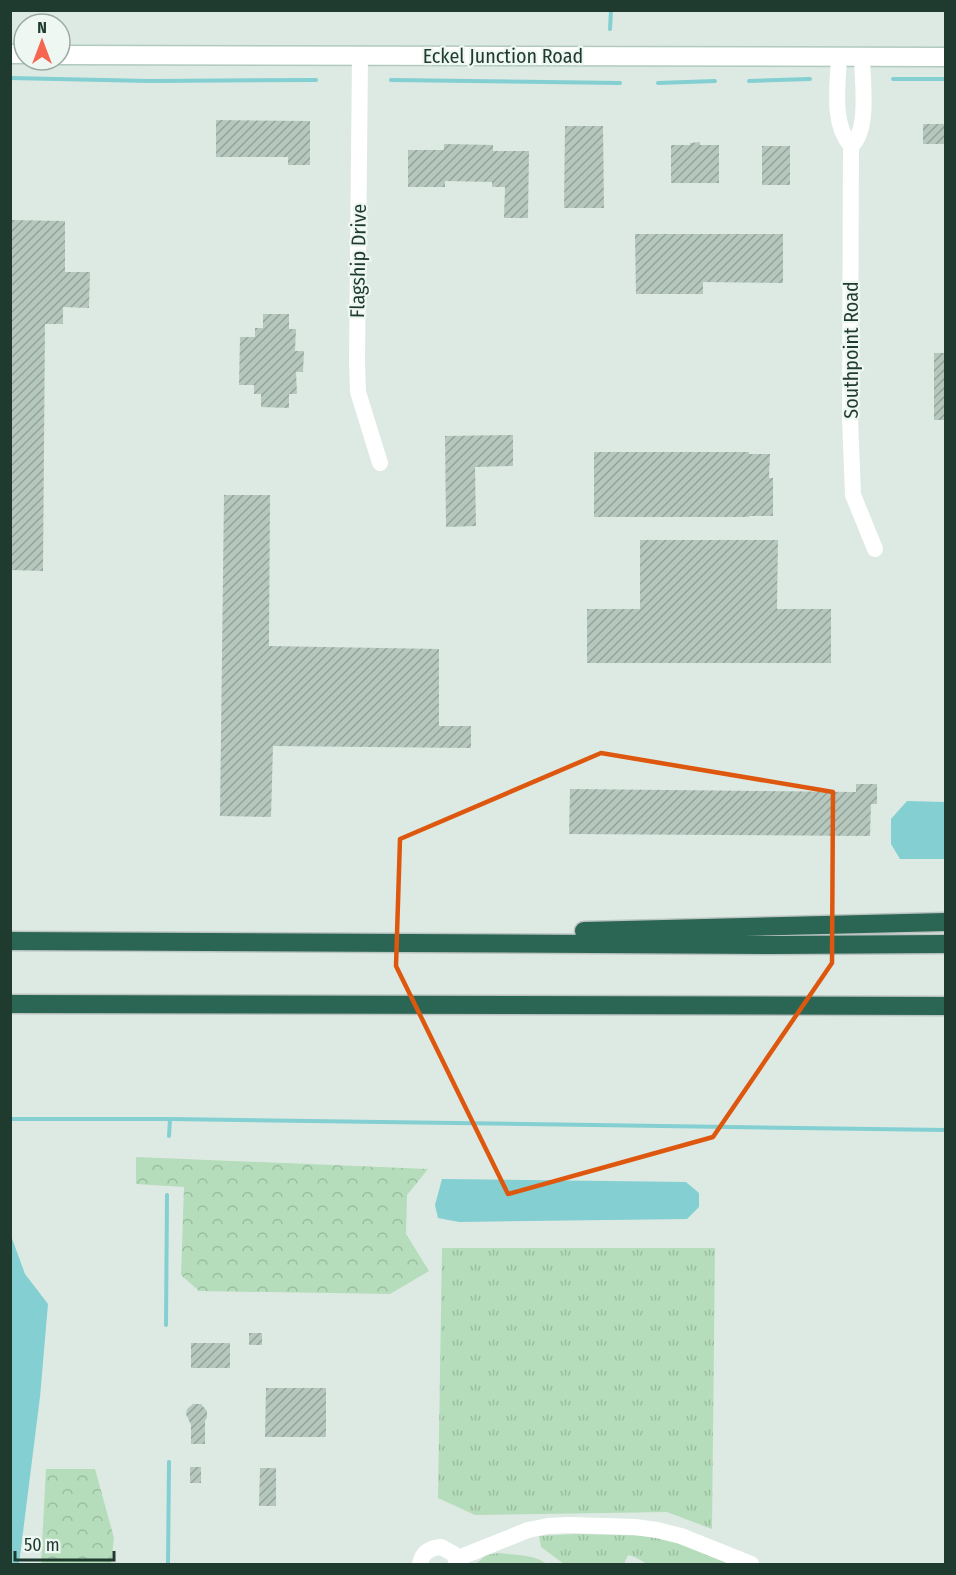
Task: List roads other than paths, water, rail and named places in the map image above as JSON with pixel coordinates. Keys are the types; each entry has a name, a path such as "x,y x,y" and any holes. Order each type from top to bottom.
{"highway":[{"path":"330,942 684,927 945,922"},
{"path":"10,941 945,944"},
{"path":"10,1004 945,1006"},
{"path":"760,1006 945,1018"}],"street":[{"name":"Eckel Junction Road","path":"72,55 945,57"},
{"name":"Flagship Drive","path":"360,55 358,392 380,463"},
{"name":"Southpoint Road","path":"839,56 839,120 844,138 851,146"},
{"name":"Southpoint Road","path":"861,56 863,121 859,136 851,146 850,418 853,495 875,549"},
{"path":"420,1564 423,1554 436,1547 450,1551 457,1562 528,1530 548,1526 580,1525 657,1530 681,1536 751,1564"}],"water":[{"path":"907,801 945,802 945,859 900,859 891,844 891,819"},
{"path":"442,1179 686,1182 699,1193 699,1207 687,1219 459,1222 438,1218 435,1205"},
{"path":"10,1233 25,1274 48,1304 40,1397 19,1564 10,1564"}],"waterway":[{"path":"610,29 611,10"},
{"path":"10,78 150,81 316,80"},
{"path":"749,81 810,79"},
{"path":"893,79 946,79"},
{"path":"391,80 620,83"},
{"path":"658,83 715,81"},
{"path":"10,1119 170,1119 946,1130"},
{"path":"169,1136 170,1119"},
{"path":"166,1325 167,1195"},
{"path":"168,1564 169,1462"}]}
